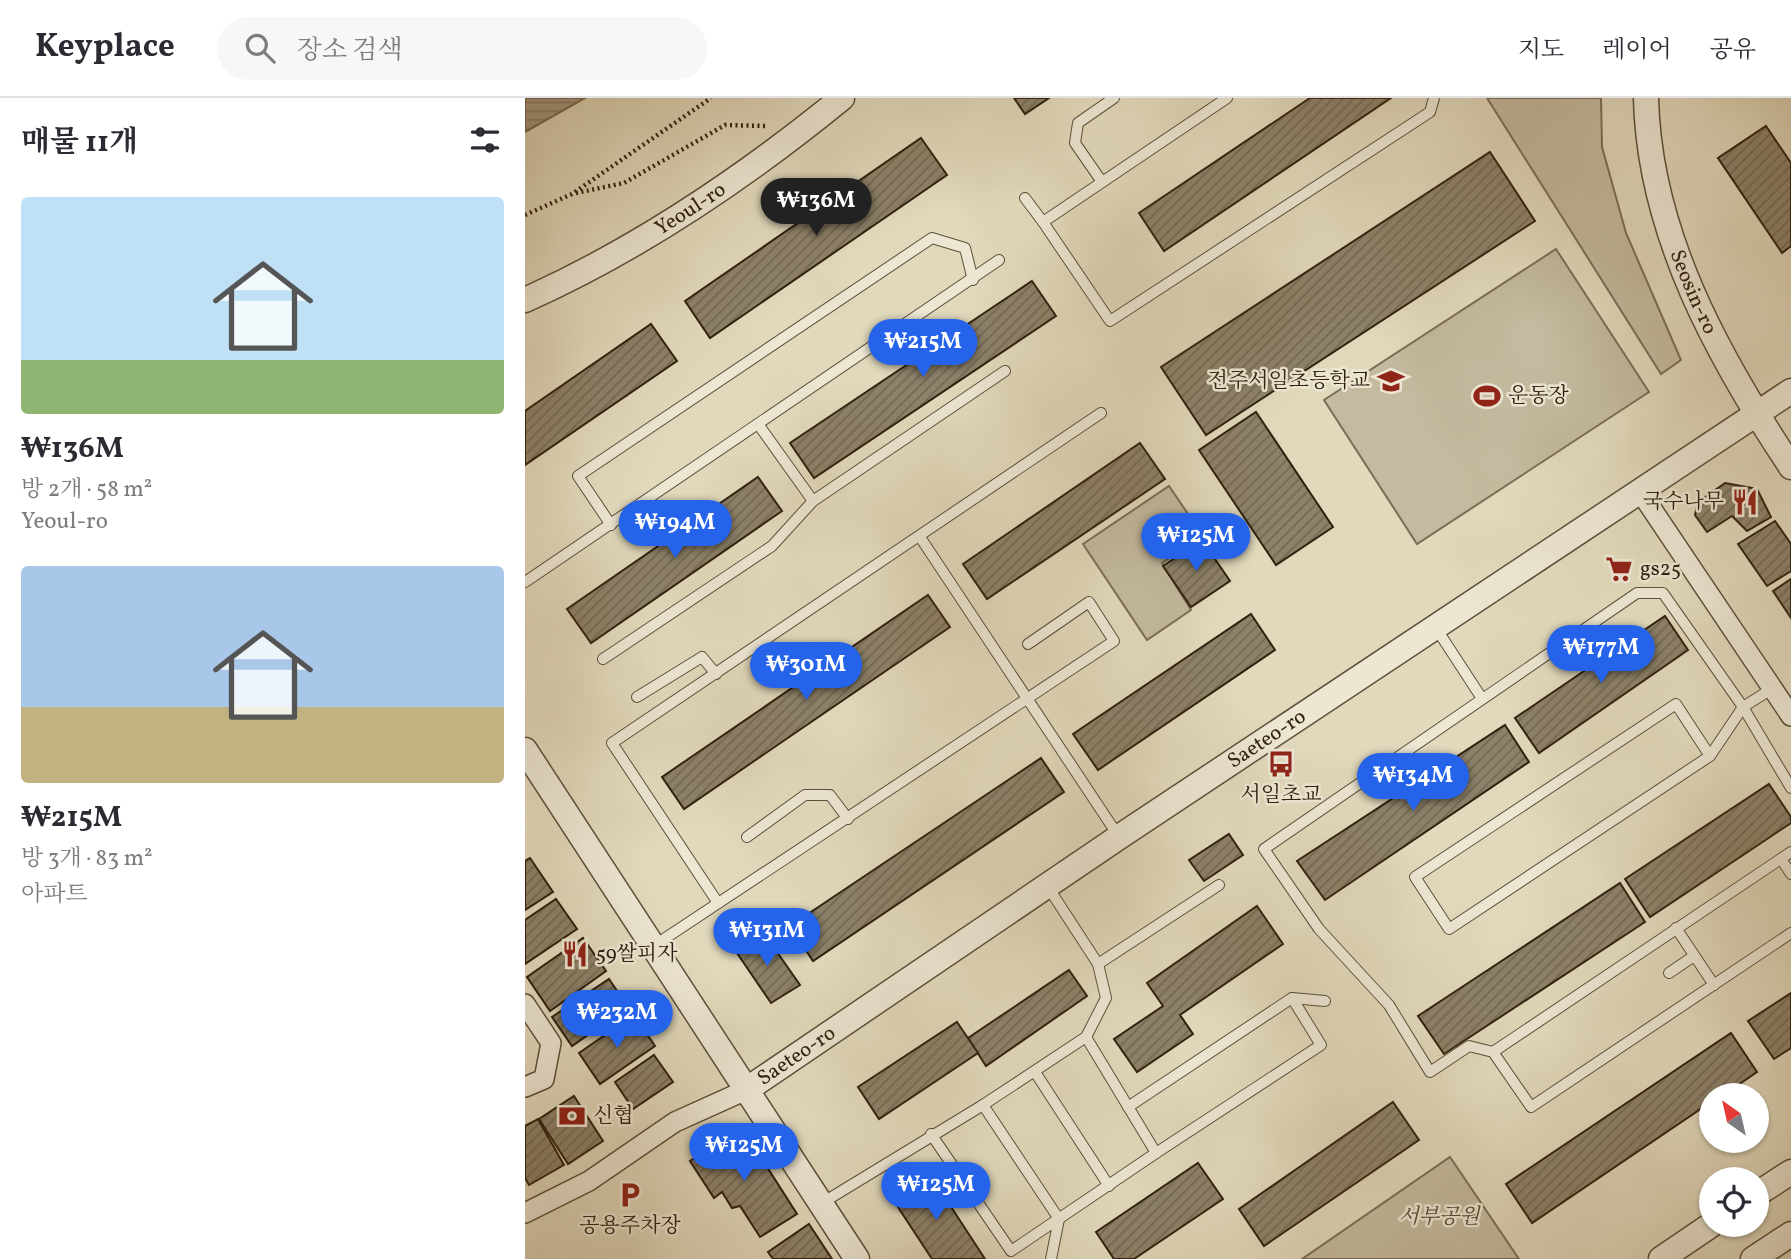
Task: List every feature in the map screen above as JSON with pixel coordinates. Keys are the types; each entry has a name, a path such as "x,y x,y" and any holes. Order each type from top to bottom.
{"street":[{"name":"Yeoul-ro","path":"525,300 615,257 672,223 798,134 842,98"},
{"name":"Seosin-ro","path":"1646,98 1651,150 1667,222 1691,294 1756,414 1791,467"},
{"name":"Saeteo-ro","path":"525,1213 589,1181 675,1122 746,1090 1119,837 1791,391"},
{"path":"1639,490 1791,716"},
{"name":"Saeteo-ro","path":"525,750 655,945 857,1259"},
{"path":"525,1004 551,1043 544,1079 525,1087"},
{"path":"1769,1186 1791,1172"},
{"path":"1661,1259 1699,1233"},
{"path":"1753,1259 1791,1234"}],"lane":[{"path":"1102,182 1075,143 1078,123 1114,98"},
{"path":"1043,222 1227,98"},
{"path":"1025,198 1110,321 1430,112 1434,98"},
{"path":"611,525 579,476 601,460 932,238 965,248 973,281"},
{"path":"525,582 973,281 999,260"},
{"path":"603,659 772,546 813,501 1005,371"},
{"path":"718,903 612,743 1101,413"},
{"path":"758,424 813,501"},
{"path":"920,537 1119,837"},
{"path":"1791,788 1743,707 1663,593 1637,593 1481,697 1264,849 1319,929 1389,1005 1430,1072 1469,1046 1493,1052 1531,1107 1791,933"},
{"path":"655,945 1114,640 1089,602 1028,644"},
{"path":"1435,627 1481,697"},
{"path":"637,697 702,657 716,674"},
{"path":"1710,756 1677,704 1416,877 1450,929 1710,756 1743,707 1773,688"},
{"path":"747,837 805,795 830,795 848,819"},
{"path":"1493,1052 1791,852"},
{"path":"1781,859 1791,874"},
{"path":"1098,964 1219,885"},
{"path":"822,1203 931,1134 983,1105 1086,1037 1105,998 1098,964 1048,887"},
{"path":"1676,929 1714,985"},
{"path":"1669,973 1694,956"},
{"path":"1128,1107 1292,998 1325,1001"},
{"path":"931,1134 1011,1251 1321,1045 1292,998"},
{"path":"1086,1037 1156,1153"},
{"path":"1035,1072 1109,1186"},
{"path":"983,1105 1059,1219 1051,1259"}],"path":[{"path":"525,215 572,194 711,98"},
{"path":"572,194 624,183 725,125 765,126"}],"green space":[{"path":"1487,98 1601,98 1602,147 1626,233 1681,360 1661,374"},
{"name":"운동장","path":"1556,249 1649,392 1417,544 1324,400"},
{"path":"1169,486 1203,536 1162,563 1191,610 1147,640 1083,544"},
{"name":"서부공원","path":"1450,1157 1519,1259 1302,1259"}],"shaded area":[{"path":"525,98 585,98 525,132"}],"building":[{"path":"1014,98 1049,98 1025,114"},
{"path":"1310,98 1391,98 1164,251 1139,213"},
{"path":"1766,126 1791,163 1791,246 1782,253 1718,158"},
{"path":"921,138 947,175 710,338 685,301"},
{"path":"1490,152 1535,221 1206,435 1161,367"},
{"path":"1032,281 1056,316 814,478 790,443"},
{"path":"651,324 677,361 525,465 525,411"},
{"path":"1256,412 1333,527 1276,565 1199,450"},
{"path":"1140,443 1165,479 987,599 963,564"},
{"path":"758,477 782,511 591,643 567,609"},
{"path":"1725,483 1757,489 1771,517 1747,531 1732,516 1707,532 1695,515 1698,502"},
{"path":"1775,521 1791,544 1791,571 1767,586 1738,544"},
{"path":"1202,540 1230,581 1191,607 1163,566"},
{"path":"1791,579 1791,618 1773,591"},
{"path":"928,595 950,627 684,809 662,777"},
{"path":"1251,614 1275,650 1098,770 1073,734"},
{"path":"1665,616 1688,650 1539,753 1515,718"},
{"path":"1505,725 1529,762 1325,900 1297,861"},
{"path":"1041,758 1064,792 813,961 790,926"},
{"path":"1769,784 1791,817 1791,823 1650,917 1625,879"},
{"path":"1229,834 1243,855 1204,881 1189,860"},
{"path":"530,858 553,892 525,910 525,861"},
{"path":"1620,883 1645,922 1444,1054 1418,1016"},
{"path":"556,899 577,929 525,964 525,920"},
{"path":"1257,906 1283,944 1180,1015 1193,1034 1137,1072 1114,1039 1163,1006 1147,983"},
{"path":"763,932 800,985 771,1003 735,950"},
{"path":"583,938 606,971 550,1011 527,977"},
{"path":"1069,970 1087,996 986,1066 968,1038"},
{"path":"609,979 628,1007 572,1046 552,1017"},
{"path":"1791,993 1791,1048 1774,1059 1748,1021"},
{"path":"634,1015 655,1046 600,1084 579,1053"},
{"path":"957,1022 978,1053 879,1119 858,1087"},
{"path":"1731,1033 1757,1072 1741,1083 1699,1083 1699,1110 1532,1223 1506,1184"},
{"path":"654,1055 673,1082 633,1109 615,1082"},
{"path":"574,1096 603,1141 568,1164 539,1119"},
{"path":"1393,1102 1419,1140 1264,1246 1239,1209"},
{"path":"538,1119 564,1165 529,1185 525,1178 525,1126"},
{"path":"727,1136 751,1142 797,1214 760,1237 740,1206 732,1208 722,1192 714,1198 690,1161"},
{"path":"1198,1163 1223,1199 1134,1259 1114,1259 1096,1232"},
{"path":"929,1173 985,1259 932,1259 892,1198"},
{"path":"809,1224 832,1259 773,1259 768,1252"}],"place":[{"name":"전주서일초등학교","path":"1391,381"},
{"name":"운동장","path":"1487,396"},
{"name":"국수나무","path":"1745,502"},
{"name":"gs25","path":"1619,569"},
{"name":"서일초교","path":"1281,764"},
{"name":"59쌀피자","path":"575,954"},
{"name":"신협","path":"572,1116"},
{"name":"공용주차장","path":"630,1195"}]}
